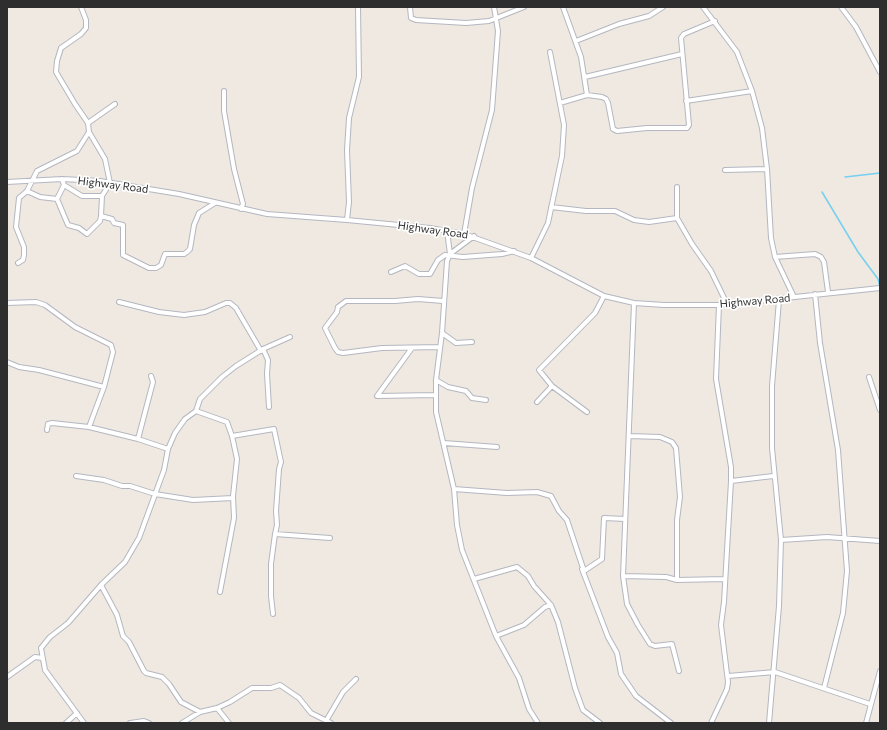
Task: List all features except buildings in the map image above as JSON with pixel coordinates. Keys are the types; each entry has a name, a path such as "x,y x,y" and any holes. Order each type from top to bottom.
{"street":[{"path":"64,185 57,199 68,225 79,228 85,233 91,231 100,221 102,196 110,183 105,159 89,132 88,123 74,104 56,72 57,61 61,48 81,34 86,28 86,20 81,7"},
{"path":"347,220 349,202 347,150 349,118 359,77 358,7"},
{"path":"410,7 412,18 416,20 466,23 496,18 524,7"},
{"path":"464,234 472,188 492,110 497,43 494,7"},
{"path":"564,7 576,41 585,77 587,95"},
{"path":"576,41 619,24 649,16 662,7"},
{"path":"703,7 737,52 752,91 762,128 767,169 771,238 775,257 794,297"},
{"path":"841,7 856,27 880,72"},
{"path":"560,103 587,95 602,97 606,99 611,112 613,129 617,131 647,128 687,128 689,124 682,54 682,36 715,21"},
{"path":"531,258 548,223 558,181 563,148 564,125 556,75 550,52"},
{"path":"585,77 682,54"},
{"path":"224,91 224,111 234,169 243,204 242,209"},
{"path":"686,101 752,91"},
{"path":"88,123 115,104"},
{"path":"18,263 23,260 24,255 24,247 16,227 19,198 34,180 37,170 77,150 89,132"},
{"path":"725,170 767,169"},
{"path":"62,179 64,185 82,196 102,196"},
{"name":"Highway Road","path":"7,182 62,179 110,183 180,194 266,214 347,220 464,234 474,236 531,258 604,296 634,303 664,305 719,305 779,300 828,292 880,288"},
{"path":"677,187 677,218 692,244 711,271 727,304"},
{"path":"27,190 40,197 57,199"},
{"path":"101,216 112,219 114,223 123,226 123,255 149,268 156,268 161,265 165,254 184,254 188,252 198,213 215,202"},
{"path":"551,207 586,211 615,211 634,220 649,222 677,218"},
{"path":"447,231 450,254 447,261 443,301 442,333 436,380 436,412 454,488 457,525 462,550 496,636 519,678 529,709 538,723"},
{"path":"391,272 405,266 419,274 430,274 441,257 450,254 474,236"},
{"path":"450,254 463,257 502,254 515,251"},
{"path":"775,257 815,254 820,257 824,262 828,292"},
{"path":"815,294 820,343 838,450 847,571 843,613 824,688"},
{"path":"588,412 552,386 539,372 540,368 595,313 604,296"},
{"path":"440,346 382,348 343,353 338,352 325,326 338,307 348,301 395,301 418,299 443,301"},
{"path":"769,723 775,672 781,540 773,476 772,448 772,386 779,300"},
{"path":"7,303 36,302 45,306 75,327 111,345 113,352 104,386 89,427"},
{"path":"119,302 159,312 184,315 206,312 222,304 230,303 236,308 268,360 266,374 269,407"},
{"path":"634,303 623,576 627,604 638,625 652,646 672,644 679,671"},
{"path":"711,723 727,689 728,676 721,625 731,467 716,379 719,305"},
{"path":"442,333 456,343 472,342"},
{"path":"84,723 51,681 45,670 42,658 42,648 57,630 68,623 101,585 125,562 139,538 164,470 168,449 175,433 185,419 196,411 200,399 222,377 262,350 290,337"},
{"path":"412,348 377,396 436,395"},
{"path":"7,362 19,367 39,370 104,386"},
{"path":"138,439 153,382 151,376"},
{"path":"869,377 880,410"},
{"path":"436,380 448,387 466,391 472,398 486,400"},
{"path":"538,402 552,386"},
{"path":"196,411 226,422 232,436 237,459 233,498 234,518 220,592"},
{"path":"47,430 48,424 52,423 89,427 138,439 168,449"},
{"path":"232,436 274,429 282,462 279,469 276,511 277,525 271,564 271,596 273,614"},
{"path":"629,436 660,437 672,442 676,448 680,497 677,520 677,580"},
{"path":"444,443 497,447"},
{"path":"76,476 104,480 155,494 193,500 233,498"},
{"path":"731,481 773,476"},
{"path":"454,488 507,493 544,493 551,496 558,511 567,520 584,571 602,559 604,518 625,518"},
{"path":"564,517 576,555 604,628 617,653 621,674 636,696 671,723"},
{"path":"275,534 330,538"},
{"path":"781,540 800,538 880,541"},
{"path":"474,578 517,567 528,576 534,586 551,605 558,622 573,683 581,705 587,713 600,723"},
{"path":"623,576 666,577 677,580 725,579"},
{"path":"101,585 117,615 123,636 129,642 144,671 162,678 169,684 181,702 200,712"},
{"path":"496,636 524,625 545,607 551,605"},
{"path":"8,676 35,657 42,658"},
{"path":"866,723 880,671"},
{"path":"728,676 775,672 870,704"},
{"path":"326,721 343,692 356,679"},
{"path":"182,723 200,712 217,708 230,702 252,688 271,688 280,685 299,698 311,713 331,723"},
{"path":"217,708 229,723"},
{"path":"66,723 77,713"},
{"path":"130,723 144,721 149,723"}],"waterway":[{"path":"845,177 880,173"},
{"path":"822,192 858,252 878,279 880,287"}]}
